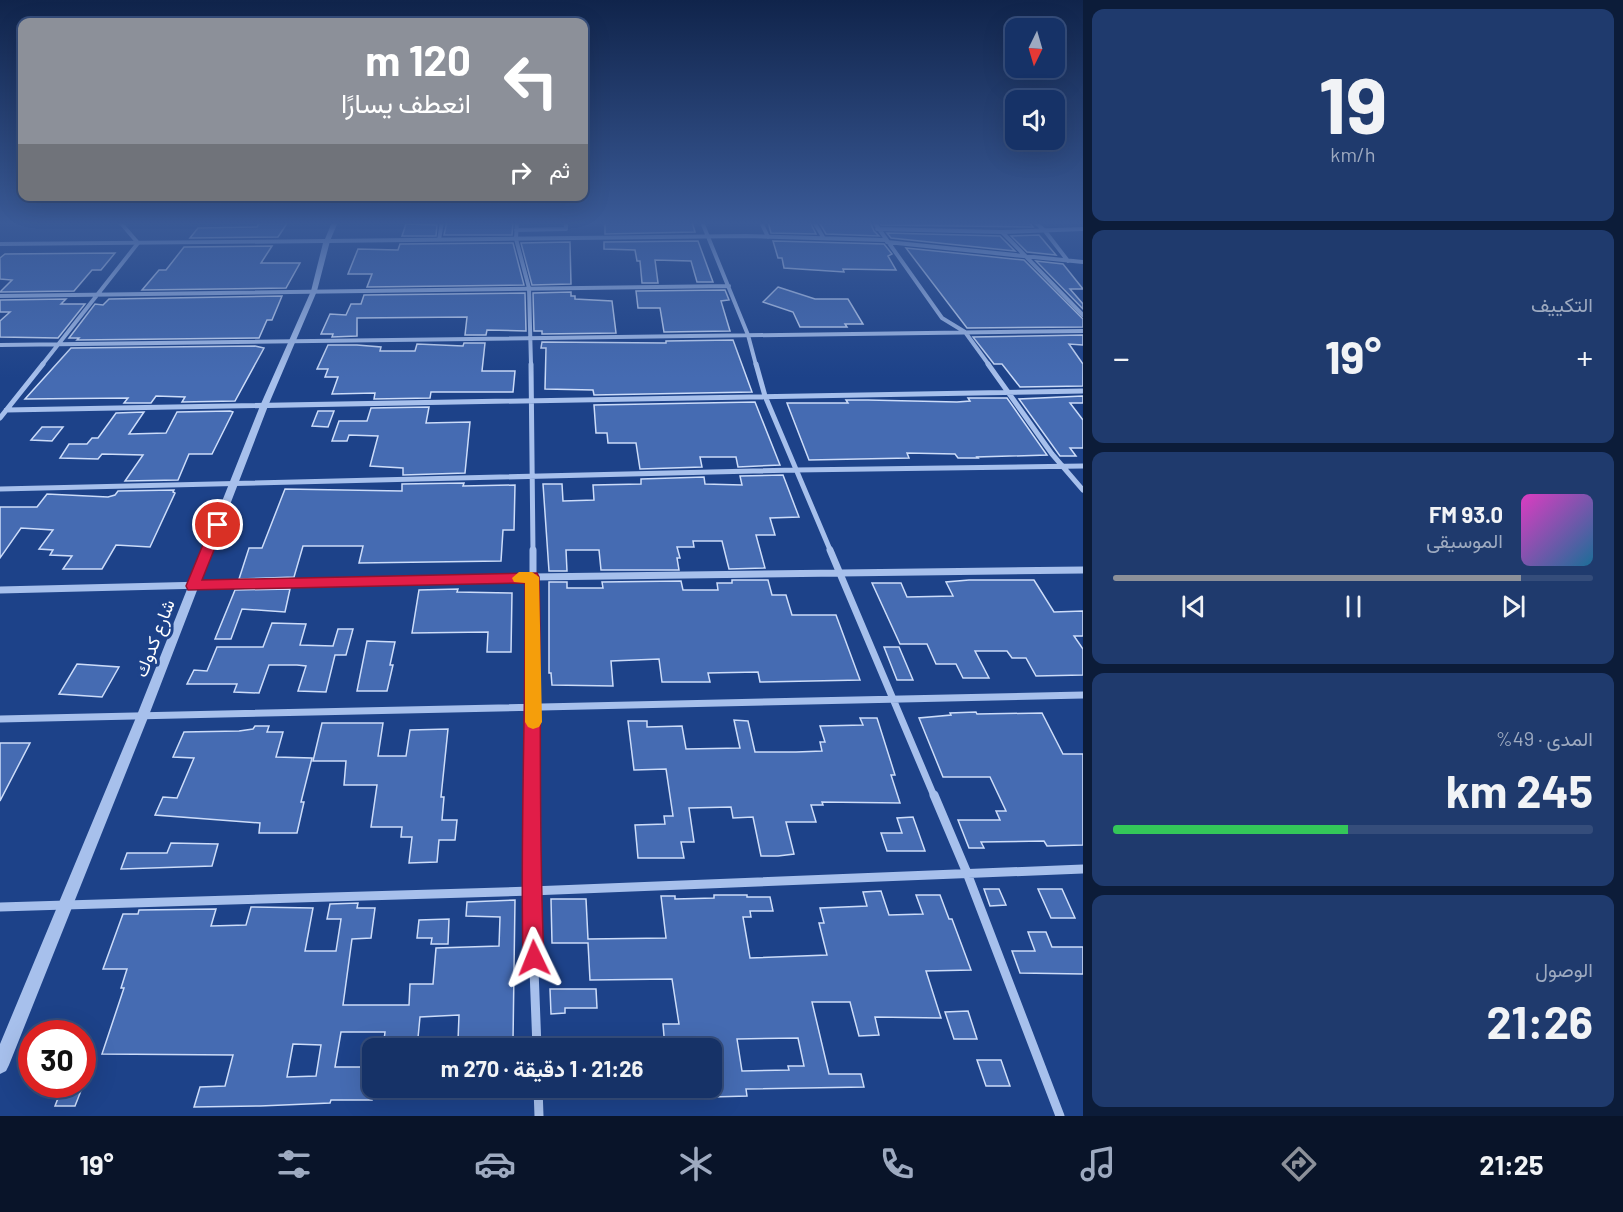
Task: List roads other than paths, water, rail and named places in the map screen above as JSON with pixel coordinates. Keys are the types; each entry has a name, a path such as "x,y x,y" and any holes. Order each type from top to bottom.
{"street":[{"path":"0,418 112,274"},
{"name":"شارع كدوك","path":"0,1065 143,716 264,406 314,291 318,274"},
{"path":"525,274 529,288 531,338 534,707 531,891 537,1038"},
{"path":"723,274 748,335 765,396 967,873 1060,1116"},
{"path":"910,274 942,318 965,332 1052,454 1083,490"},
{"path":"1042,274 1083,315"},
{"path":"0,296 729,286"},
{"path":"0,345 1083,331"},
{"path":"6,411 1083,391"},
{"path":"0,489 796,470 1083,466"},
{"path":"0,590 532,577 1083,570"},
{"path":"0,719 1083,695"},
{"path":"0,907 531,891 1083,870"},
{"path":"539,1098 540,1116"}]}
